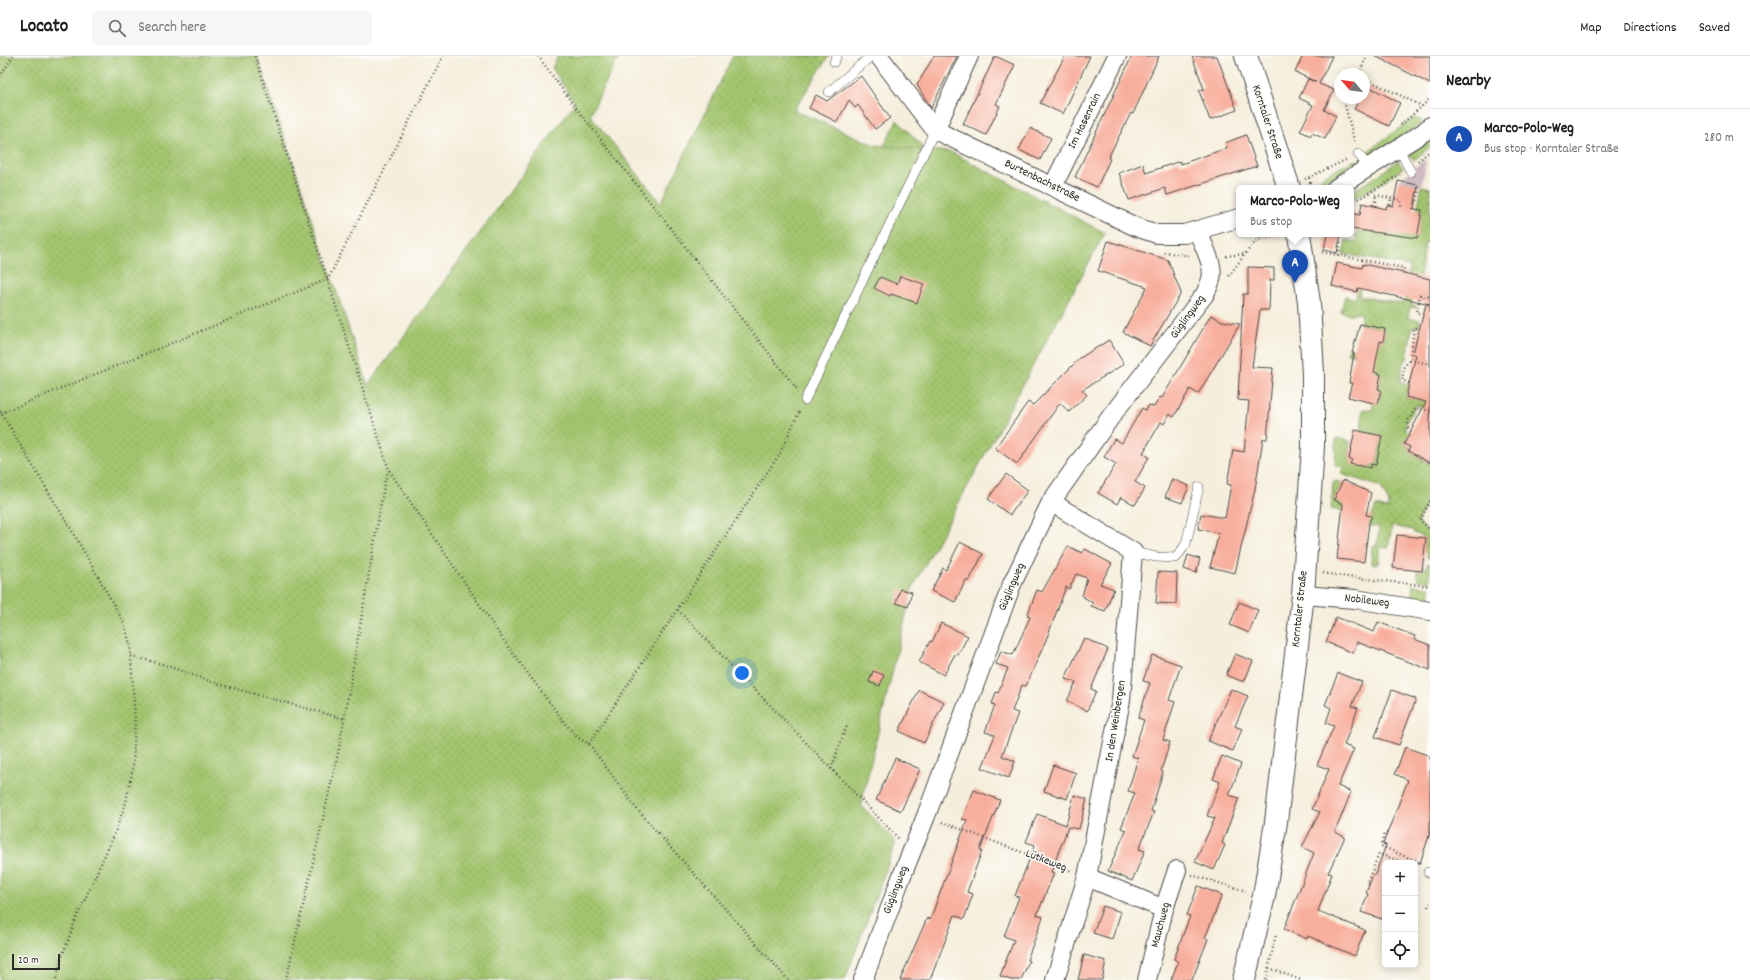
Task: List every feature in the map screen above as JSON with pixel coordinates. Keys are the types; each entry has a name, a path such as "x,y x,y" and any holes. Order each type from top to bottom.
{"street":[{"name":"Burtenbachstraße","path":"879,56 935,130 1136,227 1157,234 1184,234 1236,219"},
{"path":"935,130 970,56"},
{"name":"Im Hasenrain","path":"1053,186 1117,56"},
{"name":"Korntaler Straße","path":"1246,56 1288,185"},
{"path":"1341,185 1399,149 1424,132 1430,126"},
{"name":"Güglingweg","path":"863,980 911,851 926,816 1012,584 1051,502 1112,416 1205,294 1211,280 1212,267 1202,245 1198,230"},
{"name":"Korntaler Straße","path":"1244,980 1264,896 1276,822 1303,595 1313,447 1313,374 1309,302 1299,237"},
{"path":"1051,502 1133,552"},
{"name":"In den Weinbergen","path":"1055,980 1087,876 1121,700 1133,552"},
{"name":"Nobileweg","path":"1303,595 1355,599 1430,611"},
{"name":"Mauchweg","path":"1147,980 1164,909 1177,870"},
{"path":"1087,876 1164,909"}],"lane":[{"path":"830,92 871,56"},
{"path":"805,400 935,130"},
{"path":"1399,149 1410,171"},
{"path":"1358,154 1370,168"},
{"path":"1133,552 1156,557 1176,558 1186,544 1200,487"}],"path":[{"path":"0,77 13,56"},
{"path":"255,56 390,470 504,641 564,722 577,737 589,744 636,808 788,980"},
{"path":"56,980 61,959 76,919 114,835 126,802 133,767 135,718 130,644 124,623 78,541 1,412 328,279 444,56"},
{"path":"538,56 573,104 805,400 780,453 589,744"},
{"path":"1362,68 1367,56"},
{"path":"1370,81 1422,106"},
{"path":"1397,128 1430,99"},
{"path":"1291,185 1309,178 1358,154 1345,104"},
{"path":"1354,201 1410,171 1430,151"},
{"path":"1309,178 1311,185"},
{"path":"1413,209 1415,202 1417,203 1419,185"},
{"path":"1375,205 1376,189"},
{"path":"1375,195 1401,200 1401,207"},
{"path":"1390,205 1391,198"},
{"path":"1338,255 1341,240"},
{"path":"1322,252 1404,268 1404,273"},
{"path":"1419,313 1417,313 1420,295 1430,297"},
{"path":"1409,383 1402,380 1404,367 1410,360 1415,338 1414,328 1419,328"},
{"path":"1410,360 1430,364"},
{"path":"1411,431 1408,428 1408,421 1416,408 1430,411"},
{"path":"286,980 339,750 385,480 390,470"},
{"path":"1430,501 1420,520 1430,530"},
{"path":"1323,573 1430,586"},
{"path":"678,610 911,851"},
{"path":"131,656 162,664 214,683 345,719"},
{"path":"831,769 849,720"},
{"name":"Lütkeweg","path":"926,816 1087,876"},
{"path":"1387,833 1381,846 1415,860"},
{"path":"1369,884 1367,883 1379,854 1397,860"},
{"path":"1177,870 1264,896"},
{"path":"1428,907 1430,903"},
{"path":"1269,968 1301,980"}],"shaded area":[{"path":"1424,160 1426,161 1422,186 1398,181"}],"green space":[{"path":"0,56 257,56 368,385 575,103 552,68 558,56 619,56 590,115 661,203 733,56 829,56 794,110 875,145 951,152 1105,233 912,589 861,805 896,842 845,980 0,980"},
{"path":"1413,118 1421,120 1422,122 1384,153 1374,157 1364,154"},
{"path":"897,120 922,145 908,173 878,158"},
{"path":"1430,135 1430,147 1414,160 1409,153"},
{"path":"1355,160 1363,165 1334,180 1321,182 1321,178 1325,175"},
{"path":"1398,161 1403,168 1374,188 1354,198 1354,189 1370,181"},
{"path":"1422,186 1430,188 1430,243 1425,242 1419,283 1413,293 1411,304 1416,306 1416,308 1410,307 1408,318 1420,320 1419,326 1412,328 1407,359 1403,364 1400,381 1409,385 1406,397 1430,402 1430,409 1416,405 1406,423 1405,429 1410,433 1404,444 1410,447 1408,451 1429,463 1430,462 1430,494 1418,521 1427,531 1430,532 1430,558 1427,558 1427,553 1424,551 1426,538 1414,533 1413,530 1392,526 1388,548 1380,547 1378,564 1371,564 1372,546 1377,545 1379,527 1368,526 1349,512 1331,509 1333,483 1336,481 1341,483 1334,500 1371,518 1376,506 1388,509 1389,503 1381,487 1341,474 1343,467 1335,465 1336,438 1350,441 1349,459 1362,462 1361,466 1371,468 1371,464 1376,465 1382,436 1361,431 1363,409 1373,410 1373,402 1378,403 1381,390 1378,389 1381,374 1375,372 1375,368 1363,357 1347,353 1349,348 1353,349 1352,353 1359,355 1380,341 1383,341 1385,329 1360,324 1362,314 1353,312 1353,315 1341,312 1345,296 1355,299 1358,288 1360,289 1359,296 1403,304 1411,275 1408,274 1410,266 1343,254 1346,240 1355,242 1358,229 1417,237 1422,211 1417,210"},
{"path":"1427,563 1430,564 1430,582 1417,579 1418,570 1426,568"},
{"path":"1413,585 1430,587 1430,600 1412,597"}],"building":[{"path":"934,56 957,56 931,108 917,85"},
{"path":"995,56 1015,65 996,104 1000,106 986,135 963,124"},
{"path":"1065,56 1090,56 1063,114 1040,103"},
{"path":"1132,56 1159,56 1133,114 1131,113 1108,158 1110,159 1097,187 1075,177"},
{"path":"1192,56 1217,56 1237,110 1210,120 1199,91 1204,89"},
{"path":"1303,56 1332,56 1319,84 1334,90 1324,110 1336,116 1325,139 1312,133 1311,136 1300,131 1313,105 1299,98 1308,79 1316,82 1295,72"},
{"path":"1375,56 1430,56 1430,84 1399,68"},
{"path":"861,76 890,118 875,129 858,105 855,108 849,100 837,122 809,108 816,95 827,101"},
{"path":"1370,87 1400,103 1389,126 1354,109 1357,104 1370,104"},
{"path":"1030,128 1051,138 1040,160 1019,150"},
{"path":"1246,135 1257,166 1167,195 1165,188 1129,200 1119,173 1143,164 1146,173 1180,161 1181,164 1227,148 1225,143"},
{"path":"1398,181 1418,185 1414,209 1422,210 1417,238 1354,229 1354,214 1360,215 1362,203 1386,209 1387,205 1393,206"},
{"path":"1326,237 1340,237 1337,253 1324,250"},
{"path":"1108,241 1168,260 1181,293 1150,346 1123,332 1147,287 1098,271"},
{"path":"1337,263 1362,268 1363,264 1430,279 1430,304 1358,288 1357,292 1332,286"},
{"path":"1248,267 1274,268 1274,280 1270,280 1269,310 1260,310 1252,367 1273,368 1267,439 1263,439 1255,489 1235,573 1210,567 1219,533 1198,529 1201,514 1225,518 1231,485 1227,484 1233,450 1244,452 1249,401 1238,400 1243,294 1248,294"},
{"path":"900,276 924,284 917,303 891,294 890,296 874,288 880,277 897,284"},
{"path":"1426,304 1430,305 1430,463 1408,451 1410,447 1404,444 1426,402 1406,397 1416,355 1413,354"},
{"path":"1211,315 1222,321 1240,324 1198,394 1190,389 1174,417 1169,414 1164,424 1161,422 1143,453 1149,457 1135,482 1145,488 1135,505 1121,497 1117,504 1098,493 1116,464 1104,457 1114,439 1122,443 1142,408 1146,410 1149,405 1154,407 1160,397 1162,398"},
{"path":"1360,324 1385,329 1383,342 1380,341 1374,372 1381,374 1378,389 1381,390 1378,404 1348,397 1352,383 1349,383 1354,353 1352,353"},
{"path":"1109,340 1124,364 1082,390 1087,395 1069,412 1060,403 1017,464 995,448 1028,402 1033,405 1080,358"},
{"path":"1355,430 1382,436 1376,465 1371,464 1371,468 1350,464 1352,460 1349,459"},
{"path":"1006,474 1028,490 1010,515 988,499"},
{"path":"1172,479 1189,486 1182,503 1165,497"},
{"path":"1343,480 1371,493 1366,515 1372,516 1369,523 1364,562 1337,559 1343,504 1334,500"},
{"path":"1397,535 1426,538 1422,571 1393,568"},
{"path":"960,542 983,554 969,581 966,580 955,602 931,591 943,568 946,570"},
{"path":"1068,546 1082,553 1085,549 1112,564 1100,584 1114,589 1105,611 1091,606 1093,603 1082,596 1087,578 1076,574 1069,589 1066,587 1046,640 1026,686 1022,685 1012,711 1018,713 1002,756 1015,761 1009,778 982,768 995,735 985,732 995,705 992,704 996,692 998,693 1008,668 996,664 1001,651 1013,655 1030,617 1027,616 1037,590 1042,592"},
{"path":"1188,555 1200,559 1196,573 1184,569"},
{"path":"1158,572 1177,573 1176,604 1156,603"},
{"path":"900,589 912,592 908,607 896,603"},
{"path":"1239,602 1258,610 1249,633 1230,625"},
{"path":"1336,617 1374,632 1378,622 1415,636 1414,639 1430,645 1430,670 1357,642 1353,653 1326,642"},
{"path":"941,623 968,636 958,655 955,654 944,675 919,662 930,641 932,642"},
{"path":"1084,638 1108,649 1091,689 1096,691 1087,711 1067,701 1076,682 1065,679"},
{"path":"1235,654 1253,661 1244,682 1226,675"},
{"path":"1152,655 1181,665 1169,700 1175,702 1163,740 1170,742 1161,771 1163,772 1151,811 1154,812 1139,849 1145,851 1132,881 1108,871 1126,830 1121,828 1135,793 1128,791 1138,758 1132,756 1144,720 1138,718 1150,683 1143,681"},
{"path":"873,671 884,675 880,686 869,682"},
{"path":"1338,673 1362,682 1352,706 1358,708 1344,745 1354,749 1338,786 1351,792 1335,832 1345,837 1328,873 1332,874 1318,911 1365,930 1355,956 1308,936 1307,939 1284,929 1314,853 1302,847 1320,812 1312,809 1329,769 1317,765 1334,726 1326,723 1331,708 1325,705"},
{"path":"1231,689 1248,696 1235,726 1242,729 1233,751 1208,741"},
{"path":"919,690 944,702 924,743 899,731"},
{"path":"1392,690 1416,699 1399,745 1375,737"},
{"path":"1405,747 1430,756 1430,833 1420,863 1418,863 1418,860 1382,860 1382,919 1361,912 1368,894 1366,893 1373,875 1375,875 1386,845 1383,844 1408,780 1395,774"},
{"path":"1222,756 1241,764 1229,795 1239,798 1222,843 1225,845 1214,870 1195,862 1215,818 1207,816 1220,782 1213,779"},
{"path":"895,758 920,769 901,811 876,800"},
{"path":"1053,765 1076,773 1067,799 1044,791"},
{"path":"974,790 1000,800 980,850 982,851 967,892 973,894 964,919 955,915 930,980 900,980 927,918 930,920 967,820 962,819"},
{"path":"1074,795 1087,799 1079,829 1068,827 1051,872 1054,873 1037,915 1043,917 1027,960 1029,961 1021,980 1011,980 1000,976 1014,940 1004,936 1019,897 1015,896 1035,845 1026,842 1037,814 1066,825"},
{"path":"1198,886 1222,895 1205,938 1208,939 1192,980 1171,980 1178,962 1174,959 1190,916 1187,915"},
{"path":"1103,906 1121,912 1112,939 1093,933"},
{"path":"1084,955 1106,961 1102,980 1078,980"}],"place":[{"name":"Marco-Polo-Weg","path":"1295,283"}]}
